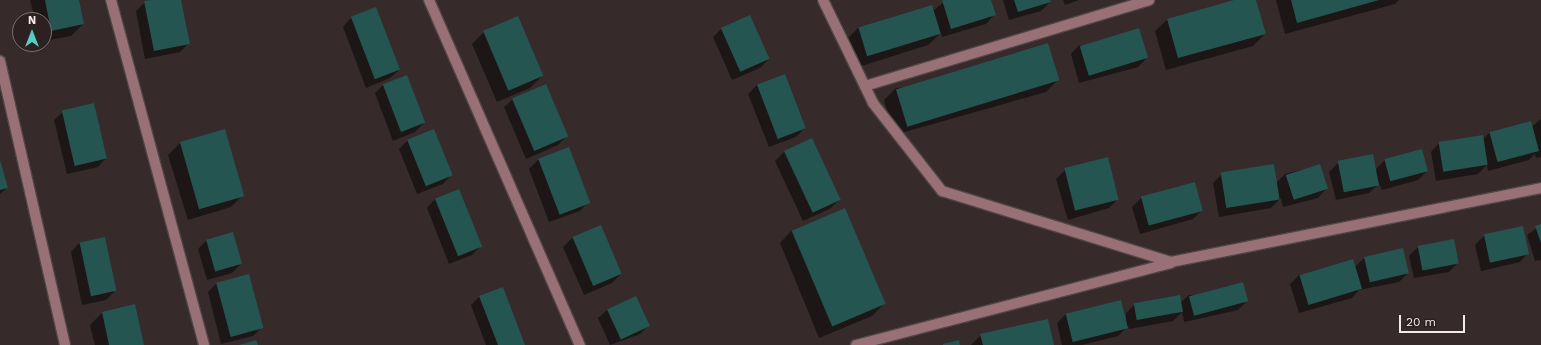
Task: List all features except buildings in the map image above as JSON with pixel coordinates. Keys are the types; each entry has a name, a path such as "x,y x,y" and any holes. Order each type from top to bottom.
{"street":[{"path":"111,0 204,345"},
{"path":"429,0 580,345"},
{"path":"823,0 873,103 942,191 1171,262"},
{"path":"865,86 1149,0"},
{"path":"0,61 65,345"},
{"path":"856,345 1171,262 1541,188"}]}
